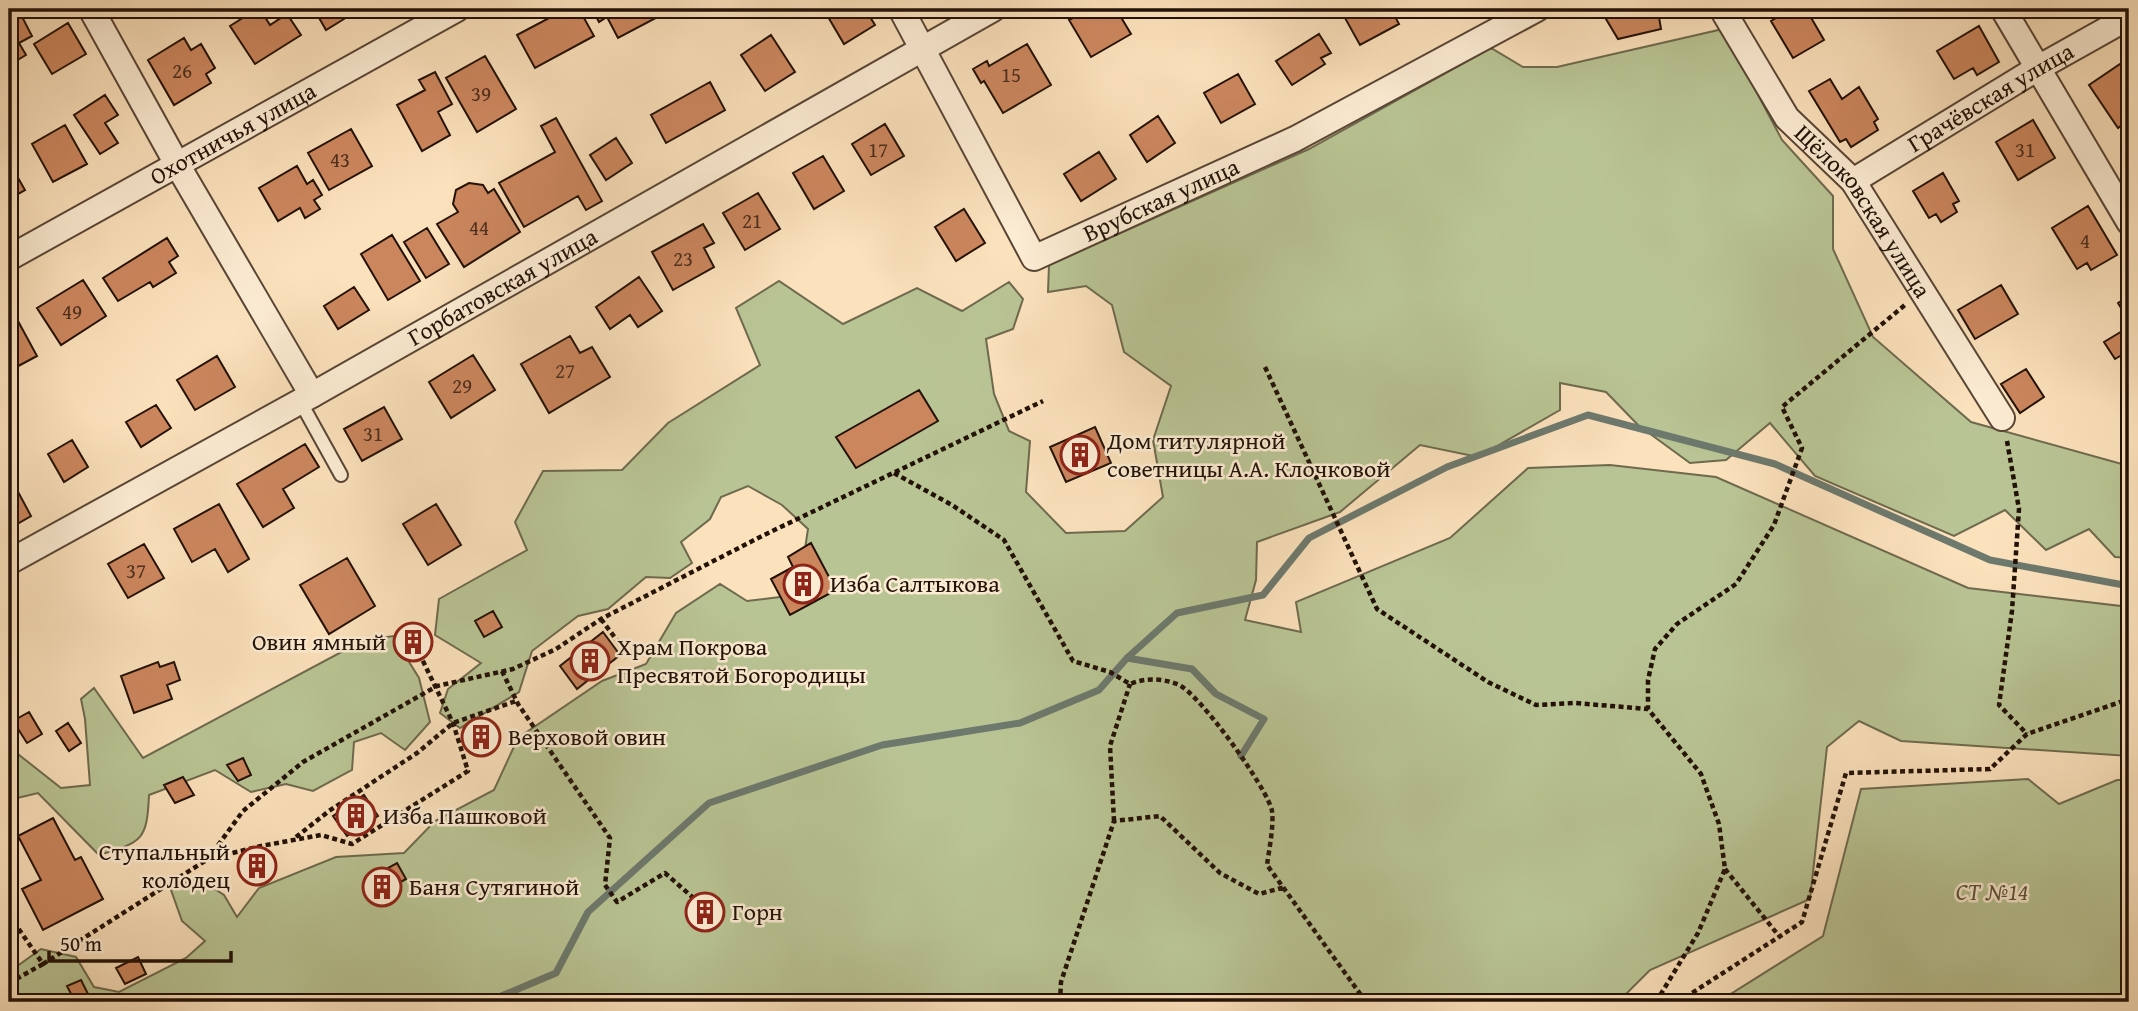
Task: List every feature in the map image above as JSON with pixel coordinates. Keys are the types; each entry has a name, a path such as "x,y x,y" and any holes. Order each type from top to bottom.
{"street":[{"path":"91,9 306,398"},
{"name":"Охотничья улица","path":"9,258 457,9"},
{"name":"Врубская улица","path":"901,9 1034,258 1295,139 1537,9"},
{"name":"Горбатовская улица","path":"9,562 306,398 993,9"},
{"name":"Щёлоковская улица","path":"1722,9 1787,118 1853,181 2002,418"},
{"path":"2003,9 2129,222"},
{"name":"Грачёвская улица","path":"1853,181 2038,68 2129,17"}],"lane":[{"path":"306,398 341,475"}],"path":[{"path":"1656,1002 1699,933 1725,869 1719,824 1701,774 1648,709 1648,680 1655,649 1677,624 1735,584 1774,525 1802,448 1782,407 1922,291"},
{"path":"1265,367 1377,609 1488,682 1536,705 1575,703 1648,709"},
{"path":"208,859 243,811 303,762 437,686 502,671 556,649 601,619 762,536 1043,401"},
{"path":"2002,418 2019,509 2012,611 2000,705 2027,734"},
{"path":"894,473 952,505 1003,540 1073,661 1110,672 1130,684"},
{"path":"601,619 619,643"},
{"path":"9,983 208,859 321,835 352,844 468,771 453,723 420,655"},
{"path":"502,671 516,701 610,838 605,885 617,902 665,873 698,902"},
{"path":"1060,1002 1061,982 1114,821 1110,746 1130,684 1143,678 1179,684 1211,714 1246,764 1272,810 1267,865 1366,1002"},
{"path":"1678,1002 1802,922 1846,773 1990,769 2027,734 2129,699"},
{"path":"293,839 329,811 417,753 453,723 516,701"},
{"path":"1114,821 1160,816 1220,873 1259,894 1285,887"},
{"path":"1725,869 1779,936"},
{"path":"9,915 43,964"}],"green space":[{"path":"1723,29 1782,140 1833,196 1833,249 1873,337 1971,422 2129,466 2129,558 2115,557 2089,529 2046,550 2005,510 1954,536 1815,476 1770,423 1726,460 1690,463 1638,425 1606,392 1560,383 1560,410 1478,457 1420,445 1340,512 1257,542 1256,580 1245,620 1301,632 1296,602 1450,538 1528,468 1610,465 1716,477 1968,588 2129,607 2129,756 1901,741 1859,721 1827,747 1810,899 1650,970 1618,1002 9,1002 9,972 41,949 76,957 94,987 119,992 186,958 205,941 182,921 171,890 196,877 224,895 237,917 259,888 336,857 404,853 435,821 494,790 518,738 602,681 646,664 676,613 720,584 747,601 780,597 802,569 808,529 782,505 748,486 721,497 710,519 681,542 692,563 670,578 646,577 608,609 578,616 532,651 519,692 460,728 440,713 448,689 481,663 435,635 439,599 527,550 515,522 543,471 622,470 668,423 760,365 736,308 779,281 843,324 917,288 962,311 1009,282 1023,299 1013,329 986,339 994,394 1009,431 1030,441 1026,492 1066,533 1125,531 1163,497 1153,440 1171,386 1124,352 1112,305 1086,286 1048,292 1049,265 1309,149 1491,48 1523,67 1557,67"},
{"path":"393,636 419,678 430,722 405,750 381,733 354,742 352,770 313,791 286,784 251,792 215,770 149,795 144,831 139,837 125,847 99,855 38,793 9,800 9,747 61,788 90,785 81,699 94,688 143,758 362,641"},
{"name":"СТ №14","path":"2028,779 2059,804 2117,780 2129,780 2129,1002 1718,1002 1823,936 1861,789"}],"building":[{"path":"10,9 18,9 32,36 19,43 26,55 9,65"},
{"path":"260,9 270,25 287,14 301,35 255,64 230,26"},
{"path":"314,9 348,9 341,13 344,19 326,30"},
{"path":"566,9 579,9 594,36 535,68 517,35"},
{"path":"592,9 669,11 618,38 607,17 599,22"},
{"path":"865,9 875,25 844,44 824,10"},
{"path":"1089,9 1116,9 1131,34 1091,57 1069,20"},
{"path":"1148,9 1167,9 1153,17"},
{"path":"1363,9 1391,9 1399,24 1360,45 1345,18"},
{"path":"1412,9 1428,9 1416,16"},
{"path":"1600,9 1665,9 1668,13 1659,17 1661,29 1618,39"},
{"path":"1791,9 1806,9 1824,40 1793,58 1771,21"},
{"path":"2045,9 2062,9 2050,16"},
{"path":"68,23 86,54 52,74 34,44"},
{"path":"1979,26 1999,62 1977,75 1973,68 1954,79 1937,51"},
{"path":"1319,34 1331,53 1321,58 1325,64 1292,85 1276,61"},
{"path":"771,35 795,72 765,91 741,55"},
{"path":"184,38 191,50 201,44 215,68 206,74 211,83 174,105 148,60"},
{"path":"1027,44 1051,85 1003,113 984,81 981,83 973,69 987,61 989,66"},
{"path":"485,56 516,109 477,132 446,78"},
{"path":"2129,58 2129,120 2118,128 2089,85"},
{"path":"435,72 452,104 438,112 450,135 422,151 397,105 425,90 419,80"},
{"path":"1238,74 1255,104 1221,123 1204,93"},
{"path":"1830,79 1842,99 1859,87 1878,119 1874,122 1878,130 1851,147 1846,139 1840,142 1809,91"},
{"path":"710,82 725,110 666,143 651,115"},
{"path":"105,95 118,115 105,123 118,143 100,154 74,115"},
{"path":"1158,116 1175,143 1147,162 1130,135"},
{"path":"556,118 602,201 586,210 578,196 524,227 499,183 555,152 541,126"},
{"path":"2033,120 2055,158 2018,180 1996,142"},
{"path":"885,124 904,156 871,175 852,144"},
{"path":"65,125 87,164 53,182 32,144"},
{"path":"351,129 372,166 329,190 308,153"},
{"path":"616,138 632,163 606,180 590,155"},
{"path":"1099,152 1116,179 1081,201 1064,174"},
{"path":"823,156 844,191 814,209 793,173"},
{"path":"9,162 25,190 9,199"},
{"path":"297,166 307,184 313,180 322,195 314,200 320,209 305,218 300,208 278,221 259,188"},
{"path":"1943,173 1959,201 1953,204 1957,212 1941,222 1936,214 1929,218 1913,191"},
{"path":"469,183 483,185 488,193 494,189 520,232 464,267 437,224 458,212 453,204 456,190"},
{"path":"758,193 780,229 745,250 723,213"},
{"path":"2088,206 2117,255 2091,270 2087,263 2077,269 2052,228"},
{"path":"964,209 985,243 956,261 935,227"},
{"path":"703,224 714,243 704,248 714,267 673,290 652,252"},
{"path":"427,228 449,264 426,278 404,242"},
{"path":"392,235 420,281 388,300 361,254"},
{"path":"167,238 178,256 169,262 176,273 153,287 150,282 118,301 103,278"},
{"path":"639,277 662,311 638,327 630,315 610,329 596,307"},
{"path":"83,280 106,316 61,345 37,308"},
{"path":"2001,285 2018,314 1975,339 1958,310"},
{"path":"354,287 369,310 338,329 324,306"},
{"path":"2129,296 2129,321 2118,303"},
{"path":"18,321 37,356 9,371 9,327"},
{"path":"2129,327 2129,354 2127,352 2115,359 2104,342"},
{"path":"570,336 580,353 592,347 610,377 549,413 521,364"},
{"path":"473,355 495,390 451,418 429,382"},
{"path":"217,356 235,387 195,410 177,380"},
{"path":"2026,369 2044,397 2020,413 2001,384"},
{"path":"919,390 938,421 856,468 836,437"},
{"path":"156,405 171,428 141,447 126,422"},
{"path":"384,407 402,439 362,461 344,429"},
{"name":"Дом титулярной советницы А.А. Клочковой","path":"1095,427 1111,463 1066,482 1050,447"},
{"path":"72,440 88,467 64,482 48,454"},
{"path":"305,444 319,467 283,489 294,508 263,527 237,484"},
{"path":"9,475 31,516 10,528 9,525"},
{"path":"219,504 249,559 228,572 215,549 192,562 174,529"},
{"path":"436,504 461,545 428,565 403,524"},
{"name":"Изба Салтыкова","path":"811,543 836,590 790,615 771,579 793,567 788,557"},
{"path":"144,544 164,578 128,598 108,564"},
{"path":"347,558 375,606 329,634 300,585"},
{"path":"493,611 502,627 484,637 475,621"},
{"name":"Овин ямный","path":"416,628 428,645 410,657 398,640"},
{"name":"Храм Покрова Пресвятой Богородицы","path":"603,632 620,655 577,689 560,666"},
{"path":"158,662 160,667 174,662 180,680 167,685 172,699 134,713 121,676"},
{"path":"9,693 17,706 9,711"},
{"path":"29,712 42,734 27,743 13,721"},
{"name":"Верховой овин","path":"487,721 497,743 475,752 465,732"},
{"path":"68,723 81,743 69,751 56,731"},
{"path":"243,758 251,775 238,781 227,765"},
{"path":"183,777 194,795 175,803 164,785"},
{"name":"Изба Пашковой","path":"364,795 378,816 347,836 333,816"},
{"path":"53,818 75,860 81,857 103,899 43,930 22,889 41,880 18,836"},
{"name":"Ступальный колодец","path":"263,852 272,870 251,879 243,862"},
{"name":"Баня Сутягиной","path":"397,863 406,879 377,895 368,879"},
{"name":"Горн","path":"700,898 719,910 710,925 690,913"},
{"path":"138,957 146,974 125,984 116,968"},
{"path":"81,980 89,996 75,1002 67,986"}],"waterway":[{"path":"487,1002 556,973 588,912 709,803 882,745 1020,723 1099,690 1127,658 1177,613 1263,595 1309,538 1447,467 1588,415 1775,464 1990,560 2129,586"},
{"path":"1127,658 1192,669 1216,694 1264,719 1241,756"}],"place":[{"name":"Дом титулярной советницы А.А. Клочковой","path":"1080,455"},
{"name":"Изба Салтыкова","path":"803,584"},
{"name":"Овин ямный","path":"413,642"},
{"name":"Храм Покрова Пресвятой Богородицы","path":"590,661"},
{"name":"Верховой овин","path":"481,737"},
{"name":"Изба Пашковой","path":"356,816"},
{"name":"Ступальный колодец","path":"257,866"},
{"name":"Баня Сутягиной","path":"382,887"},
{"name":"Горн","path":"705,912"}]}
